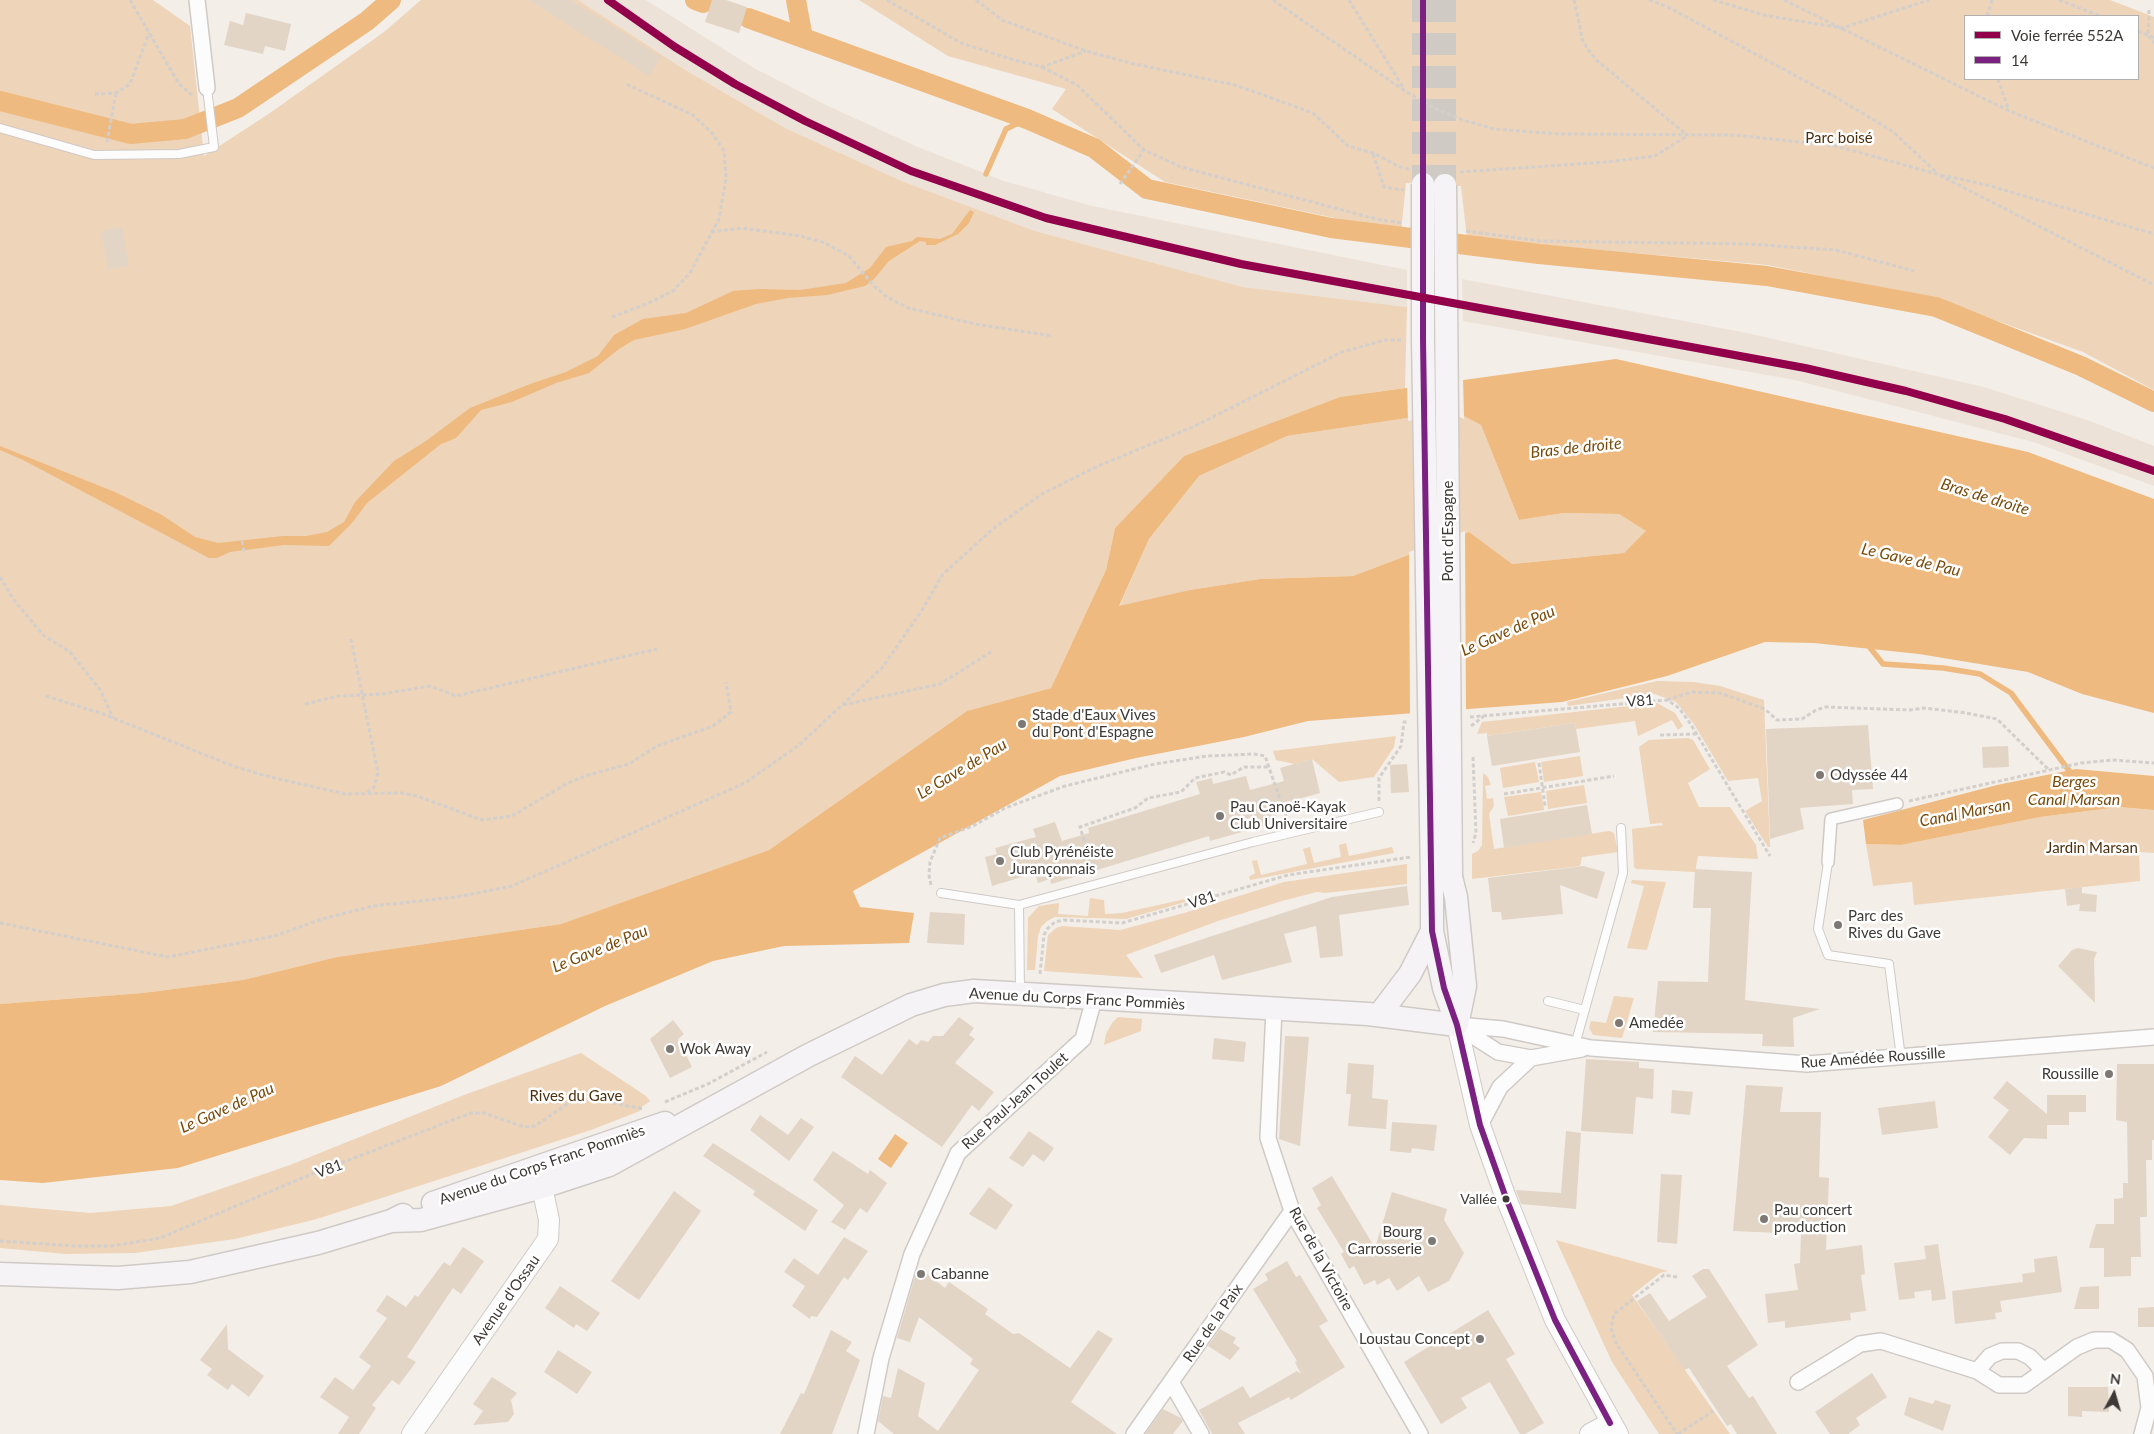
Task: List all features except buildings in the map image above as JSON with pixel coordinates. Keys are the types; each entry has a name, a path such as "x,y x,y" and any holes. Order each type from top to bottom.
{"main road":[{"name":"Pont d'Espagne","path":"1435,178 1441,879"},
{"path":"1379,1015 1410,974 1432,931 1441,879"},
{"path":"1441,879 1456,897 1465,986 1457,1025"},
{"path":"1432,931 1444,988 1457,1025"},
{"name":"Avenue du Corps Franc Pommiès","path":"391,1221 421,1220 542,1187 609,1165 809,1055 911,1005 944,995 974,991 1379,1015 1457,1025"},
{"name":"Avenue du Corps Franc Pommiès","path":"0,1274 118,1278 190,1272 280,1254 391,1221 415,1209 565,1157 655,1126 695,1116"},
{"name":"Avenue du Corps Franc Pommiès","path":"0,1269 48,1276"}],"street":[{"path":"197,0 207,88"},
{"path":"1828,862 1831,819 1897,804"},
{"name":"Rue Paul-Jean Toulet","path":"866,1434 881,1358 912,1254 958,1153 1083,1039 1094,999"},
{"name":"Rue de la Victoire","path":"1274,1009 1268,1138 1292,1211 1420,1434"},
{"path":"1457,1025 1480,1125 1506,1198 1555,1320 1614,1428 1590,1434"},
{"name":"Rue Amédée Roussille","path":"1457,1025 1503,1029 1591,1048 1807,1064 2154,1037"},
{"name":"Rue Amédée Roussille","path":"1457,1025 1498,1052 1531,1058 1591,1048"},
{"path":"1480,1125 1500,1087 1531,1058"},
{"path":"542,1187 565,1157"},
{"name":"Avenue d'Ossau","path":"412,1434 548,1238 550,1220 542,1187"},
{"name":"Rue de la Paix","path":"1134,1434 1292,1211"},
{"path":"1798,1382 1860,1344 1881,1341 1977,1371 1999,1385 2009,1387 2024,1385 2077,1347 2094,1340 2111,1340 2127,1350 2145,1376 2149,1408 2142,1434"},
{"path":"1977,1371 1990,1356 2002,1351 2018,1351 2044,1370"},
{"path":"1171,1382 1201,1434"}],"lane":[{"path":"0,128 94,155 179,154 214,148 207,88"},
{"path":"941,893 1019,904 1379,812"},
{"path":"1575,1045 1623,873 1621,828"},
{"path":"1828,862 1818,929 1828,954 1889,964 1901,1058"},
{"path":"1019,904 1020,994"},
{"path":"1548,1001 1585,1010"}],"path":[{"path":"130,0 179,84 191,95 209,106"},
{"path":"887,0 961,43 1014,60 1042,67 1086,51"},
{"path":"976,0 1002,20 1086,51 1130,63 1235,84 1313,113 1348,146 1373,153 1400,167 1435,178 1655,156 1688,136"},
{"path":"1273,0 1405,91 1434,108 1494,129 1560,134 1636,133 1688,136 1735,134 1836,146 1937,174 1987,185 2154,234"},
{"path":"1349,0 1405,91"},
{"path":"1574,0 1583,42 1595,59 1688,136"},
{"path":"1648,0 1666,6 1837,98 1892,131 1937,174 2154,285"},
{"path":"1713,0 1768,16 1842,28 1928,0"},
{"path":"1784,0 2009,111 2154,168"},
{"path":"1987,15 1992,0"},
{"path":"2059,0 2097,15"},
{"path":"2149,10 2148,35 2154,43"},
{"path":"2139,31 2154,38"},
{"path":"95,94 116,93 130,84 150,33"},
{"path":"1998,80 2009,111"},
{"path":"612,317 649,303 673,291 690,273 719,219 726,178 724,152 712,133 693,115 626,84"},
{"path":"106,145 116,93"},
{"path":"1120,184 1144,150"},
{"path":"1373,153 1384,187 1396,189"},
{"path":"711,232 742,228 801,236 825,243 849,256 887,297 908,308 975,324 1053,336"},
{"path":"0,923 168,957 274,936 373,906 456,897 512,886 745,783 799,745 882,668 922,610 943,574 994,528 1042,494 1098,466 1195,426 1342,352 1385,340"},
{"path":"242,540 244,552"},
{"path":"0,576 14,600 43,635 70,652 101,691 113,718"},
{"path":"351,639 378,773 374,787 365,794"},
{"path":"305,704 339,696 383,694 430,686 456,696 657,648"},
{"path":"843,705 940,684 991,652"},
{"path":"46,696 113,718 233,766 266,776 327,791 365,794 401,792 424,798 482,820 512,816 568,783 588,775 629,764 657,746 714,726 731,712 726,682"},
{"path":"1666,700 1691,692 1720,693 1765,709 1777,720 1802,719 1816,710 1826,707 1910,710 1924,708 1966,713 1998,720 2048,770"},
{"name":"V81","path":"1484,716 1666,700 1679,708 1698,734 1770,856"},
{"path":"1660,735 1698,734"},
{"path":"941,893 932,888 929,875 930,862 940,838 973,826 1005,808 1065,786 1155,764 1207,756 1254,754 1265,756 1292,833"},
{"path":"1897,804 2060,766 2113,760 2154,763"},
{"path":"1539,763 1545,806"},
{"path":"1097,884 1080,827 1135,808 1148,798 1181,792 1195,778 1224,772 1230,775 1244,767 1269,767"},
{"path":"1504,794 1614,776"},
{"name":"V81","path":"1040,979 1044,935 1047,929 1055,922 1064,920 1122,923 1288,875 1410,857"},
{"name":"V81","path":"0,1241 76,1246 112,1246 160,1238 302,1178 472,1113 484,1112 524,1127 535,1126 579,1096 648,1110"},
{"path":"1677,1277 1664,1276 1614,1314 1611,1328 1616,1343 1678,1434 1713,1411"}],"shaded area":[{"path":"578,0 646,0 752,67 828,106 918,147 1004,181 1092,206 1407,270 1407,307 1243,287 1035,231 904,182 785,128 682,68"},
{"path":"1462,279 1747,333 1984,387 2090,421 2154,446 2154,486 2033,442 1795,380 1463,321"}],"green space":[{"path":"0,0 153,0 190,26 204,156 270,113 384,32 421,0 578,0 682,68 785,128 904,182 1035,231 1243,287 1407,307 1405,388 1340,397 1184,456 1115,528 1106,570 1051,688 967,711 769,850 561,924 337,957 243,980 143,993 0,1004"},
{"name":"Parc boisé","path":"859,0 2110,0 2154,17 2154,390 2083,352 1937,299 1768,265 1467,238 1461,186 1406,183 1401,232 1165,182 1052,109 1066,89 948,56"},
{"path":"1454,411 1481,425 1519,520 1564,513 1619,514 1647,531 1624,553 1511,564 1469,532 1353,576 1260,579 1190,590 1119,607 1149,539 1199,476 1287,436"},
{"path":"1657,681 1694,682 1720,686 1764,700 1770,847 1768,847 1745,811 1762,801 1758,778 1728,781 1694,724 1676,702 1655,694 1568,706 1567,702"},
{"path":"1657,703 1675,713 1683,726 1678,730 1672,720 1638,736 1635,721 1576,729 1575,723 1487,736 1487,733 1477,734 1482,722"},
{"path":"1396,736 1394,747 1374,777 1339,782 1312,759 1295,764 1276,760 1273,751"},
{"path":"1688,738 1693,740 1710,769 1688,783 1699,807 1730,807 1756,845 1758,859 1698,856 1695,872 1636,869 1634,867 1632,829 1663,825 1662,823 1650,824 1639,747 1649,740"},
{"path":"1580,756 1583,776 1544,782 1541,762"},
{"path":"1535,762 1539,782 1503,788 1500,768"},
{"path":"1483,773 1488,777 1491,785 1485,786 1487,799 1493,798 1494,806 1489,814 1494,849 1609,831 1614,833 1618,852 1582,857 1580,866 1472,879 1472,854 1478,851 1482,845"},
{"path":"1584,785 1587,803 1548,809 1546,791"},
{"path":"1541,792 1544,810 1508,816 1504,797"},
{"name":"Jardin Marsan","path":"2119,807 2154,810 2154,853 2139,852 2140,881 1914,905 1912,882 1873,886 1866,844 1901,845 2040,817"},
{"path":"1346,843 1349,856 1392,847 1394,853 1250,880 1249,877 1255,873 1252,861 1257,860 1261,875 1307,864 1303,849 1310,847 1314,863 1341,857 1339,845"},
{"path":"1407,864 1407,884 1325,893 1317,892 1218,921 1126,955 1143,978 1044,971 1048,935 1056,928 1062,926 1120,930 1184,913 1284,882"},
{"path":"1632,880 1666,882 1647,950 1627,948 1644,886 1631,883"},
{"path":"1199,896 1199,898 1126,919 1055,917 1041,927 1038,936 1035,970 1027,970 1028,918 1039,906 1059,903 1058,914 1088,916 1090,898 1104,900 1105,914 1122,913"},
{"path":"1614,996 1634,998 1622,1038 1593,1035 1589,1028 1591,1021 1606,1023"},
{"path":"1118,1017 1142,1019 1141,1031 1104,1045 1106,1034"},
{"name":"Rives du Gave","path":"581,1053 646,1096 650,1101 639,1109 640,1111 591,1130 317,1219 235,1239 135,1253 66,1254 0,1248 0,1205 90,1213 171,1206 290,1165 464,1095"},
{"path":"1556,1240 1668,1271 1660,1273 1632,1295 1730,1434 1659,1434 1612,1362"}],"water":[{"path":"970,210 974,212 969,223 958,234 935,245 926,245 926,242 920,241 889,261 874,279 865,286 827,295 788,298 756,304 685,329 634,340 619,349 589,373 556,383 512,402 481,410 456,438 441,444 367,503 352,523 329,546 284,545 230,552 217,558 209,558 23,460 0,450 0,446 115,492 162,515 195,537 218,543 283,536 306,536 327,532 344,522 355,502 394,461 426,441 470,408 566,372 598,356 614,335 643,319 686,313 733,291 759,289 800,290 846,283 870,268 886,247 912,241 917,237 940,239 952,234"},
{"path":"1616,359 2028,452 2154,499 2154,713 2082,694 2028,672 1919,654 1814,643 1765,642 1667,676 1562,702 1308,721 1244,737 1136,758 1060,776 853,891 860,907 914,913 909,943 784,946 713,961 605,1006 441,1086 178,1168 43,1183 0,1180 0,1004 143,993 243,980 337,957 561,924 769,850 967,711 1051,688 1106,570 1115,528 1184,456 1340,397","holes":["1454,411 1481,425 1519,520 1564,513 1619,514 1646,531 1624,553 1512,564 1469,532 1353,576 1260,579 1190,590 1119,606 1149,539 1199,476 1287,436"]},
{"name":"Berges Canal Marsan","path":"2076,769 2154,776 2154,810 2119,807 2040,817 1901,845 1866,844 1863,820 1997,785"},
{"path":"895,1134 908,1143 891,1168 878,1159"}],"pier":[{"path":"1463,378 1464,419 1453,414 1408,421 1407,385"},
{"path":"1465,531 1466,712 1410,716 1409,552"}],"waterway":[{"path":"0,101 131,134 185,129 238,108 367,21 391,0"},
{"path":"695,0 703,3"},
{"path":"796,0 803,38"},
{"path":"748,18 1027,119 1094,148 1147,189 1331,228 1539,254 1767,276 1936,307 2081,366 2154,402"},
{"path":"986,174 1006,129 1027,119"},
{"path":"1867,644 1883,664 1943,668 1980,674 2011,693 2073,776"}],"tunnel":[{"path":"1423,0 1423,184"},
{"path":"1445,0 1445,185"}],"rail line":[{"name":"552A","path":"608,0 675,47 735,84 805,121 911,171 1046,218 1241,264 1805,368 1906,391 2005,419 2154,471"}],"transit line":[{"name":"14","path":"1423,0 1423,339 1432,931 1444,988 1457,1025 1480,1125 1506,1198 1555,1320 1610,1423"}],"place":[{"name":"Stade d'Eaux Vives du Pont d'Espagne","path":"1022,724"},
{"name":"Odyssée 44","path":"1820,775"},
{"name":"Pau Canoë-Kayak Club Universitaire","path":"1220,816"},
{"name":"Club Pyrénéiste Jurançonnais","path":"1000,861"},
{"name":"Parc des Rives du Gave","path":"1838,925"},
{"name":"Amedée","path":"1619,1023"},
{"name":"Wok Away","path":"670,1049"},
{"name":"Roussille","path":"2109,1074"},
{"name":"Vallée","path":"1506,1199"},
{"name":"Pau concert production","path":"1764,1219"},
{"name":"Bourg Carrosserie","path":"1432,1241"},
{"name":"Cabanne","path":"921,1274"},
{"name":"Loustau Concept","path":"1480,1339"}],"water label":[{"name":"Bras de droite","path":"1576,448"},
{"name":"Bras de droite","path":"1985,497"},
{"name":"Le Gave de Pau","path":"1911,560"},
{"name":"Le Gave de Pau","path":"1508,631"},
{"name":"Le Gave de Pau","path":"962,769"},
{"name":"Canal Marsan","path":"1965,813"},
{"name":"Le Gave de Pau","path":"600,949"},
{"name":"Le Gave de Pau","path":"227,1108"}]}
